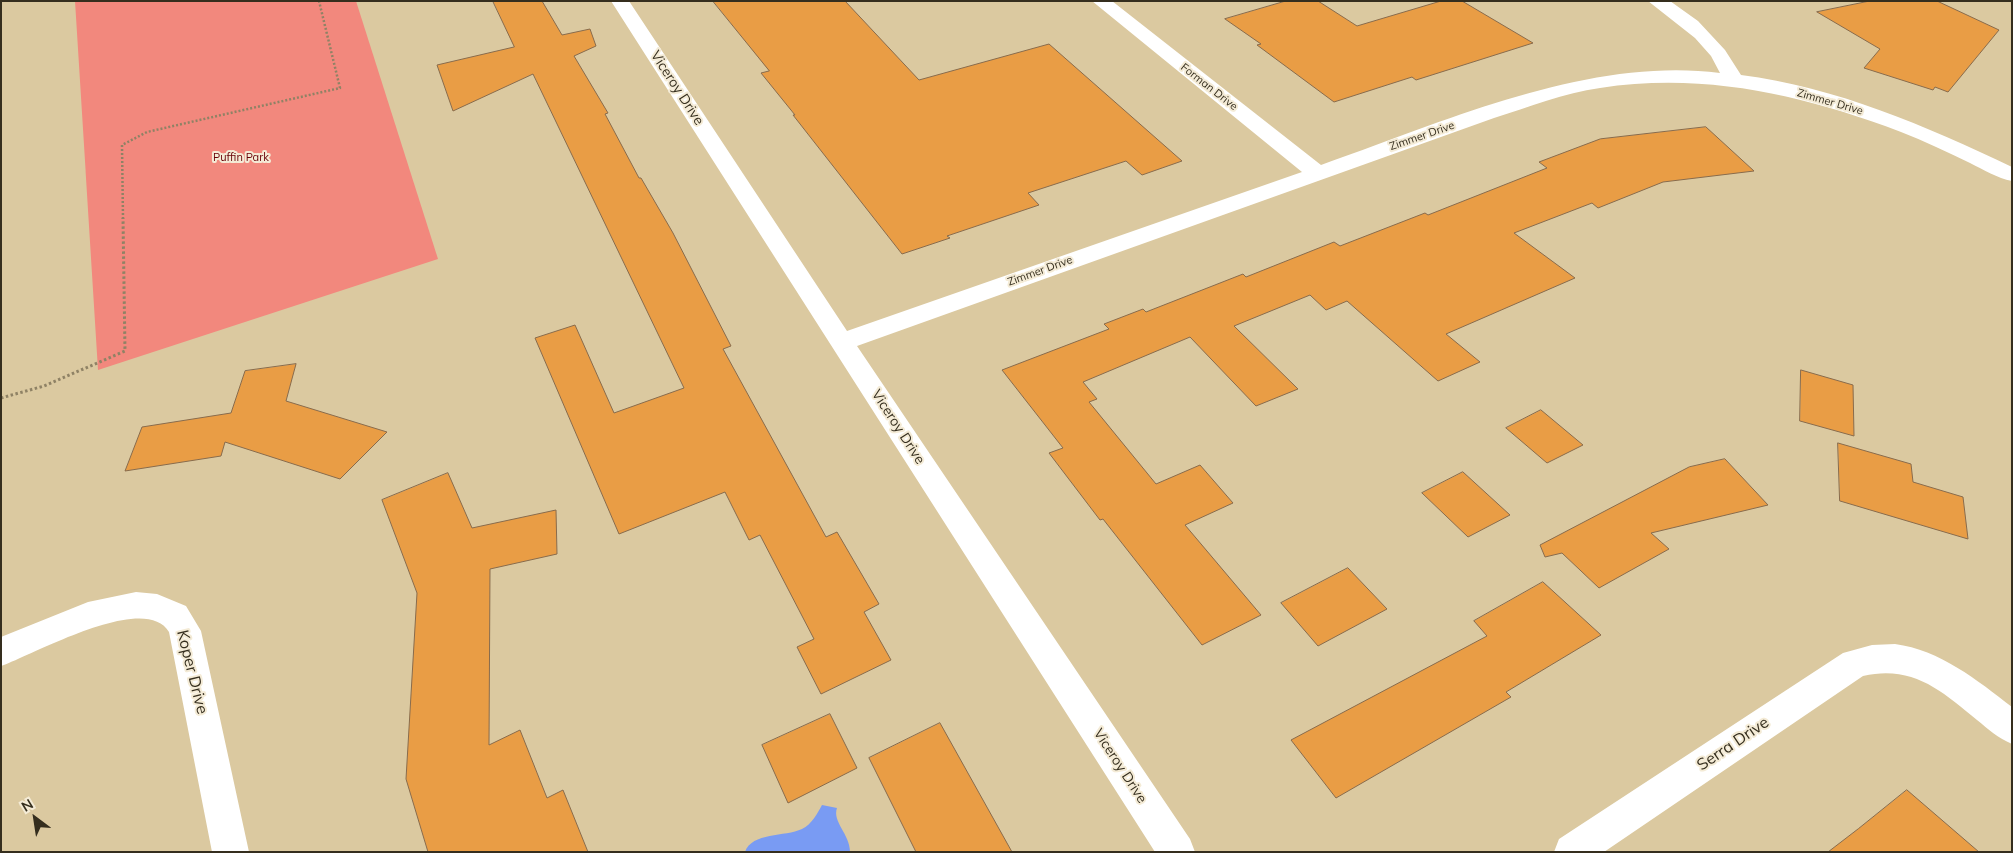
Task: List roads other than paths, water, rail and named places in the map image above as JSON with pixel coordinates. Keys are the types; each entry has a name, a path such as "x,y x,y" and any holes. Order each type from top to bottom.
{"street":[{"name":"Viceroy Drive","path":"620,1 841,342 1177,852"},
{"name":"Forman Drive","path":"1101,1 1316,172"},
{"path":"1657,1 1709,40 1724,59 1733,79"},
{"name":"Zimmer Drive","path":"841,342 1316,172 1487,114 1574,87 1632,78 1699,76 1733,79 1814,96 1860,110 1924,134 2012,175"},
{"name":"Koper Drive","path":"1,652 107,609 155,606 176,616 185,631 230,852"},
{"name":"Serra Drive","path":"1572,852 1855,663 1878,658 1902,659 1932,671 1964,690 2012,728"}],"water":[{"path":"822,805 837,808 837,818 850,852 745,852 754,841 806,827 814,819"}],"park label":[{"name":"Puffin Park","path":"241,158"}]}
